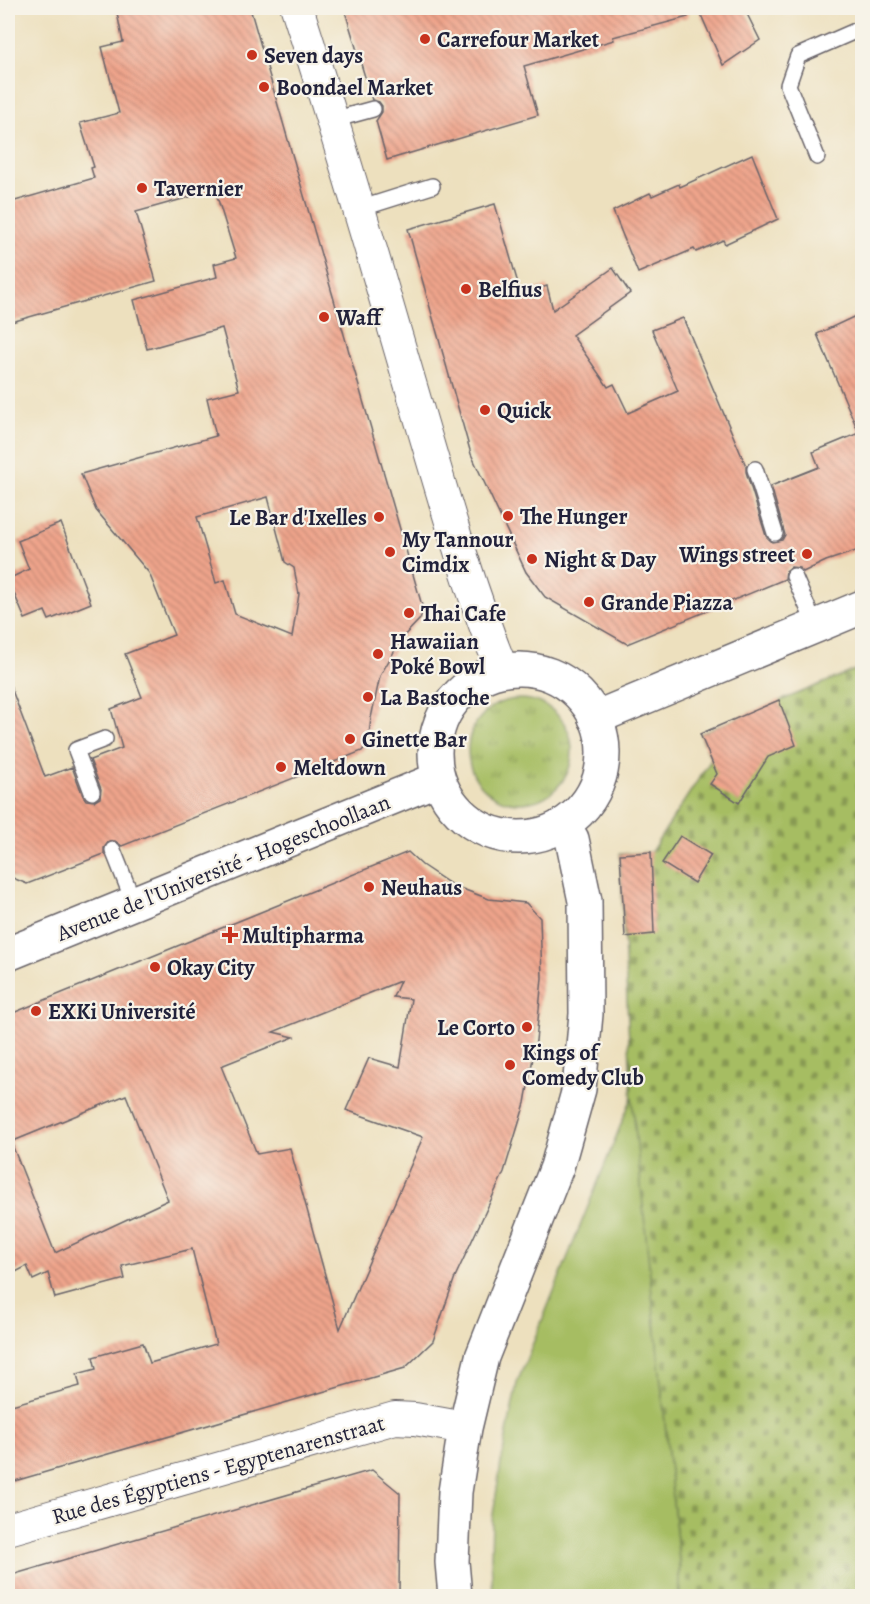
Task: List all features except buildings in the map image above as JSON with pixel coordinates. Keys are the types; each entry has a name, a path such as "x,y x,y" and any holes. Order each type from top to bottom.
{"street":[{"path":"297,8 333,120 438,478 483,619 502,670"},
{"path":"596,718 862,608"},
{"path":"524,669 547,674 567,684 584,699 596,718 603,747 603,761 590,798 578,813 562,825 542,833 521,837 499,835 479,827 454,807 438,779 435,759 436,739 441,720 452,702 483,677 502,670 524,669"},
{"name":"Avenue de l'Université - Hogeschoollaan","path":"8,954 438,779"},
{"path":"455,1596 452,1562 455,1492 465,1428 482,1357 557,1167 579,1089 586,1014 585,901 572,839 562,825"},
{"name":"Rue des Égyptiens - Egyptenarenstraat","path":"8,1529 395,1418 465,1428"}],"lane":[{"path":"817,158 789,85 798,56 862,28"},
{"path":"333,120 373,109"},
{"path":"359,209 432,186"},
{"path":"755,469 775,533"},
{"path":"794,576 816,627"},
{"path":"92,792 76,750 105,739"},
{"path":"113,850 134,903"}],"green space":[{"path":"862,667 862,1596 679,1596 679,1561 632,1105 620,854 651,852 711,760 700,734"},
{"path":"520,699 540,703 557,714 568,731 572,751 568,771 557,788 540,799 520,803 500,799 483,788 472,771 468,751 472,731 483,714 500,703"},
{"path":"632,1097 679,1561 679,1596 493,1596 492,1521 517,1383"}],"place":[{"name":"Carrefour Market","path":"425,39"},
{"name":"Seven days","path":"252,55"},
{"name":"Boondael Market","path":"264,87"},
{"name":"Tavernier","path":"142,188"},
{"name":"Belfius","path":"466,289"},
{"name":"Waff","path":"324,317"},
{"name":"Quick","path":"485,410"},
{"name":"The Hunger","path":"508,516"},
{"name":"Le Bar d'Ixelles","path":"379,517"},
{"name":"My Tannour Cimdix","path":"390,552"},
{"name":"Wings street","path":"807,554"},
{"name":"Night & Day","path":"532,559"},
{"name":"Grande Piazza","path":"589,602"},
{"name":"Thai Cafe","path":"409,613"},
{"name":"Hawaiian Poké Bowl","path":"378,654"},
{"name":"La Bastoche","path":"368,697"},
{"name":"Ginette Bar","path":"350,739"},
{"name":"Meltdown","path":"281,767"},
{"name":"Neuhaus","path":"369,887"},
{"name":"Multipharma","path":"230,935"},
{"name":"Okay City","path":"155,967"},
{"name":"EXKi Université","path":"36,1011"},
{"name":"Le Corto","path":"527,1027"},
{"name":"Kings of Comedy Club","path":"510,1065"}]}
